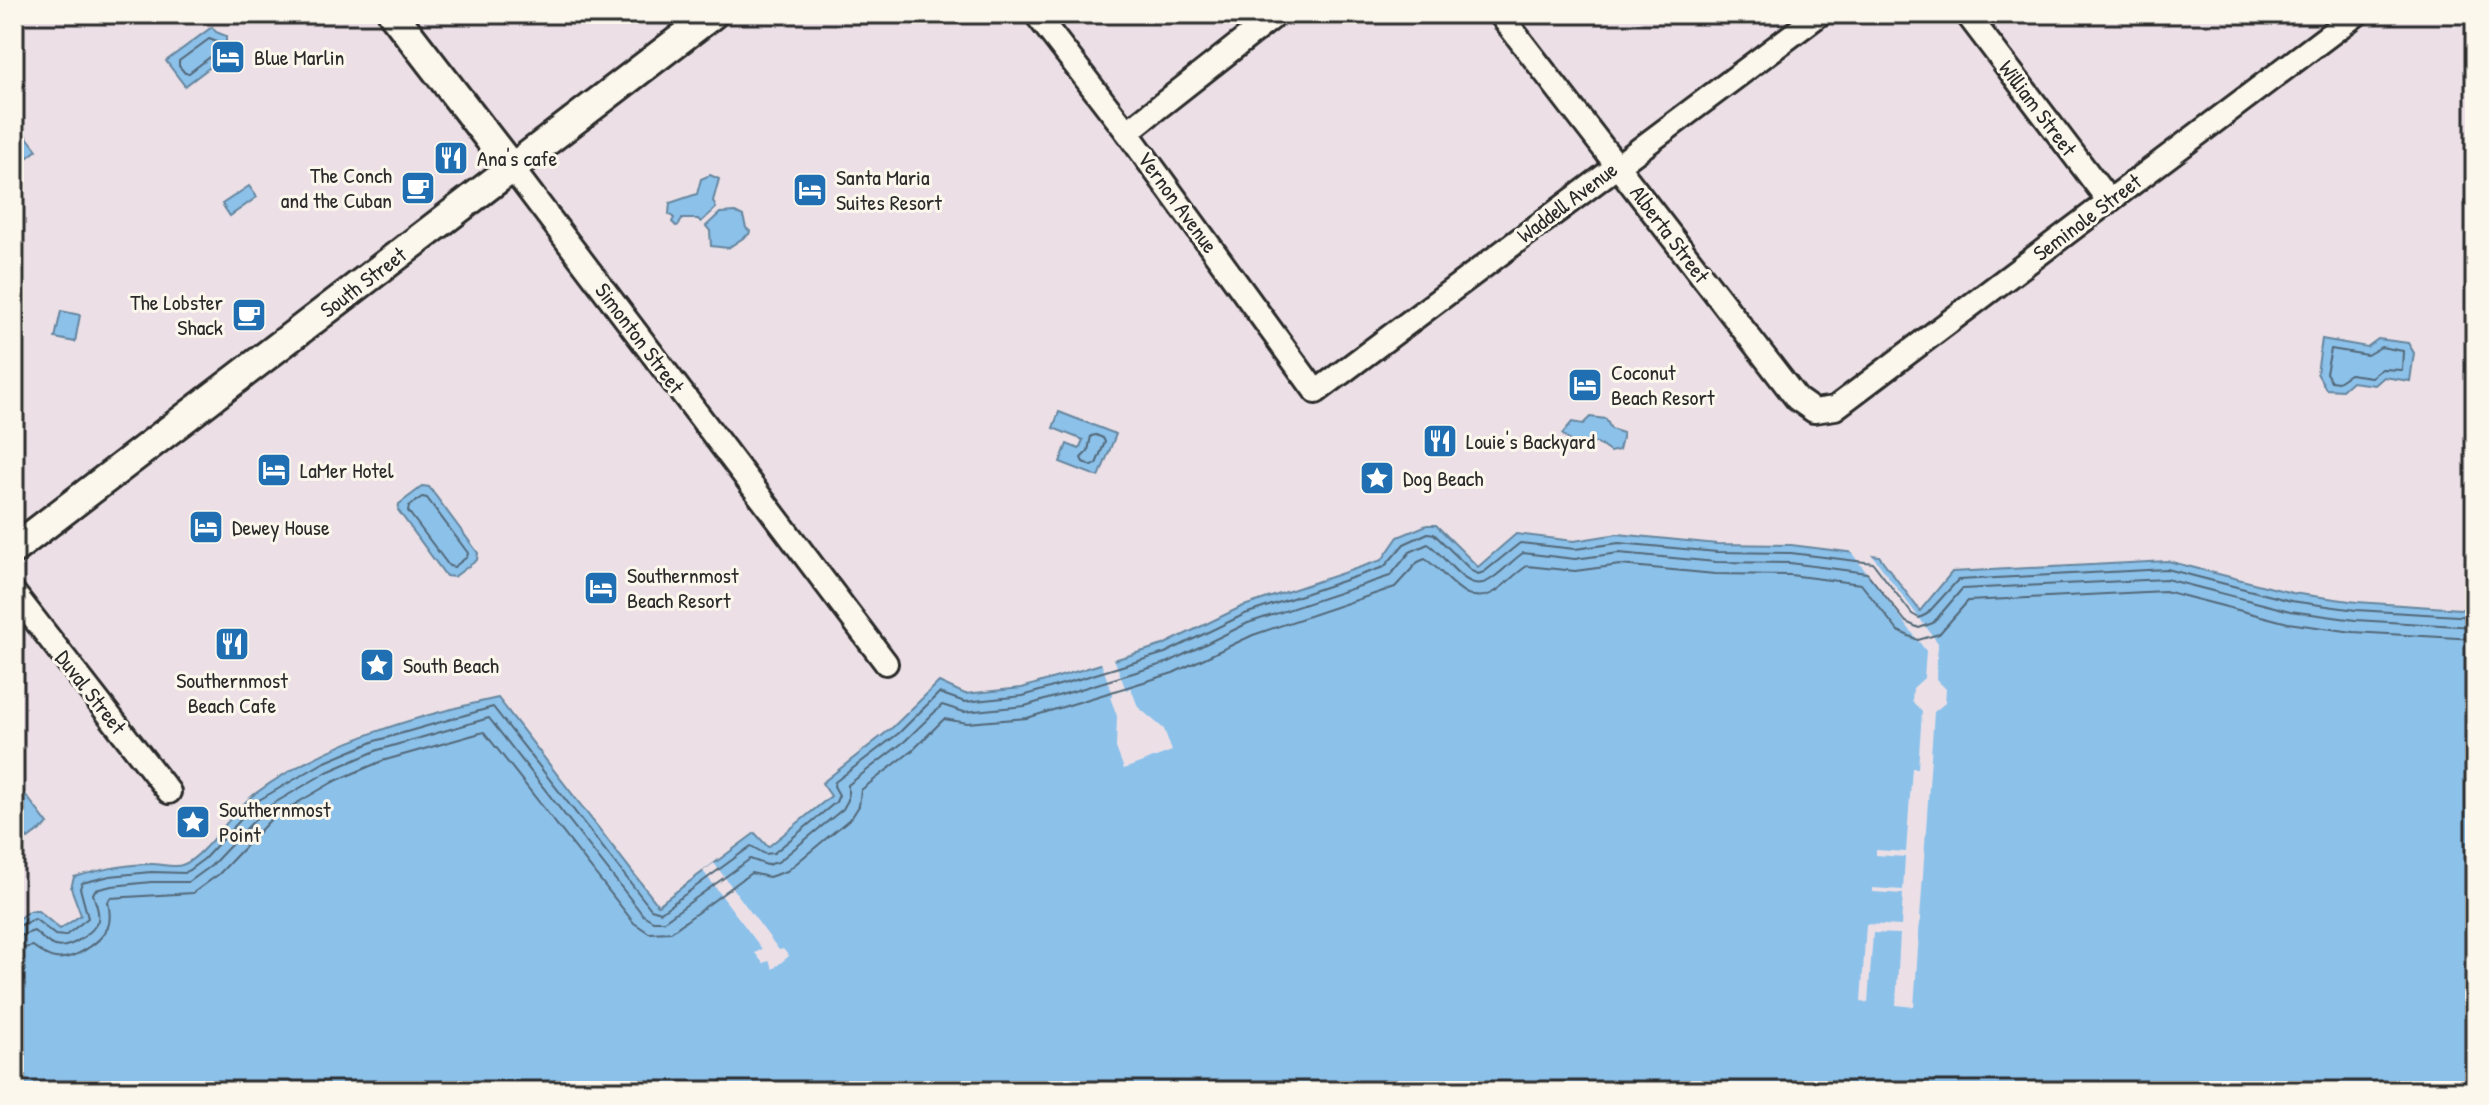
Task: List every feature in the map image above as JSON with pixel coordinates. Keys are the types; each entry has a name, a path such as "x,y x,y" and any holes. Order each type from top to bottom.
{"street":[{"name":"Simonton Street","path":"393,14 886,663"},
{"name":"South Street","path":"14,549 713,14"},
{"name":"Vernon Avenue","path":"1036,14 1127,132 1316,392"},
{"path":"1127,132 1277,14"},
{"name":"Alberta Street","path":"1500,14 1797,399 1814,411"},
{"name":"Waddell Avenue","path":"1316,392 1820,14"},
{"name":"William Street","path":"1967,14 2109,201"},
{"name":"Seminole Street","path":"1814,411 1835,408 2357,14"},
{"name":"Duval Street","path":"14,593 169,792"}],"water":[{"path":"212,27 226,36 226,46 230,52 185,86 166,61"},
{"path":"16,123 37,150 14,168 14,125"},
{"path":"710,175 719,179 713,201 716,208 701,222 698,219 682,219 676,226 669,214 670,203 697,194 701,179"},
{"path":"249,186 257,197 230,216 222,204"},
{"path":"735,212 743,216 749,234 728,248 711,246 710,231 706,226 720,213"},
{"path":"61,311 80,315 75,342 55,338"},
{"path":"2322,339 2367,347 2378,339 2408,343 2414,353 2410,381 2384,377 2375,385 2351,382 2342,390 2326,389 2317,373"},
{"path":"1059,412 1116,434 1099,477 1060,462 1067,444 1079,449 1083,440 1053,428"},
{"path":"1590,417 1606,419 1611,429 1623,433 1619,450 1610,452 1597,443 1588,442 1581,447 1562,434 1572,422 1583,424"},
{"path":"423,486 429,487 478,553 477,560 454,577 446,576 398,510 399,504"},
{"path":"1427,525 1436,525 1478,567 1516,534 1574,541 1618,534 1717,544 1791,545 1879,556 1920,611 1952,572 2168,561 2292,593 2357,602 2475,610 2475,1091 14,1091 14,922 29,911 38,911 60,929 81,915 71,888 74,877 122,866 179,866 191,861 256,793 341,745 435,713 498,698 658,905 755,833 768,847 831,796 822,783 893,727 939,682 965,694 1022,688 1163,645 1241,607 1382,560 1398,537"},
{"path":"15,781 48,824 28,839 14,820"}],"pier":[{"path":"1848,548 1869,551 1938,643 1936,679 1946,689 1945,703 1934,712 1914,1007 1896,1005 1900,934 1873,933 1868,1003 1861,1002 1866,924 1901,926 1903,894 1873,892 1873,888 1903,890 1905,857 1876,855 1876,850 1906,852 1912,768 1918,768 1922,712 1912,701 1913,688 1924,678 1926,651"},
{"path":"1113,656 1126,690 1131,688 1138,707 1164,729 1172,751 1124,769 1116,748 1117,716 1110,697 1113,695 1100,660"},
{"path":"714,863 779,950 783,949 789,956 773,969 769,961 763,963 755,953 762,949 703,871"}],"place":[{"name":"Blue Marlin","path":"228,57"},
{"name":"Ana's cafe","path":"451,158"},
{"name":"The Conch and the Cuban","path":"418,188"},
{"name":"Santa Maria Suites Resort","path":"810,190"},
{"name":"The Lobster Shack","path":"249,315"},
{"name":"Coconut Beach Resort","path":"1585,385"},
{"name":"Louie's Backyard","path":"1440,441"},
{"name":"LaMer Hotel","path":"274,470"},
{"name":"Dog Beach","path":"1377,478"},
{"name":"Dewey House","path":"206,527"},
{"name":"Southernmost Beach Resort","path":"601,588"},
{"name":"Southernmost Beach Cafe","path":"232,644"},
{"name":"South Beach","path":"377,665"},
{"name":"Southernmost Point","path":"193,822"}]}
